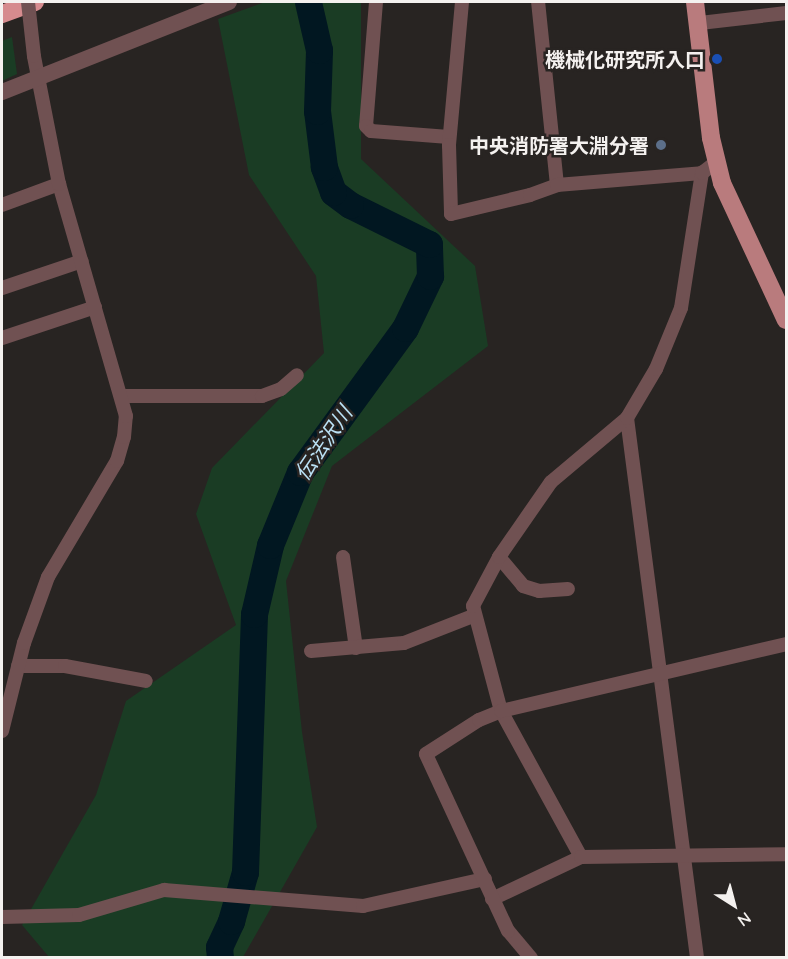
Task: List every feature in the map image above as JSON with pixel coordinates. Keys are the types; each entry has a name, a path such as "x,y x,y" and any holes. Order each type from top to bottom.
{"highway":[{"path":"2,14 35,2"}],"main road":[{"path":"695,2 700,23 709,167 730,202 786,320"}],"street":[{"path":"2,731 18,666 48,577 117,461 124,437 123,396 59,184 34,56 28,2"},
{"path":"2,92 230,2"},
{"path":"376,2 366,126 371,131 449,137"},
{"path":"462,2 449,137 451,214 530,195 557,185 709,167 681,308 656,369 627,418 551,482 499,557 479,591 473,616 501,711 581,856"},
{"path":"538,2 557,185"},
{"path":"700,23 786,13"},
{"path":"2,205 59,184"},
{"path":"2,288 82,261"},
{"path":"2,338 95,307"},
{"path":"123,396 262,396 281,389 297,375"},
{"path":"627,418 697,957"},
{"path":"343,557 356,648"},
{"path":"499,557 523,586 538,591 568,589"},
{"path":"311,651 404,643 473,616"},
{"path":"531,957 508,931 426,754 479,720 501,711 786,644"},
{"path":"18,666 65,666 146,681"},
{"path":"492,899 581,856 683,853 786,854"},
{"path":"2,917 79,915 135,896 181,891 270,901 363,906 485,879"}],"green space":[{"path":"265,2 361,2 361,159 475,266 488,346 332,466 286,581 302,732 317,827 243,957 49,957 22,925 96,795 126,701 236,625 196,514 212,468 324,353 316,276 249,175 218,19"},
{"path":"12,37 17,74 2,81 2,41"}],"waterway":[{"name":"伝法沢川","path":"220,958 219,947 231,921 245,872 254,614 270,545 300,472 405,328 430,276 429,244 350,205 333,192 324,167 317,111 319,50 308,2"}],"place":[{"name":"機械化研究所入口","path":"717,59"},
{"name":"中央消防署大淵分署","path":"661,145"}]}
